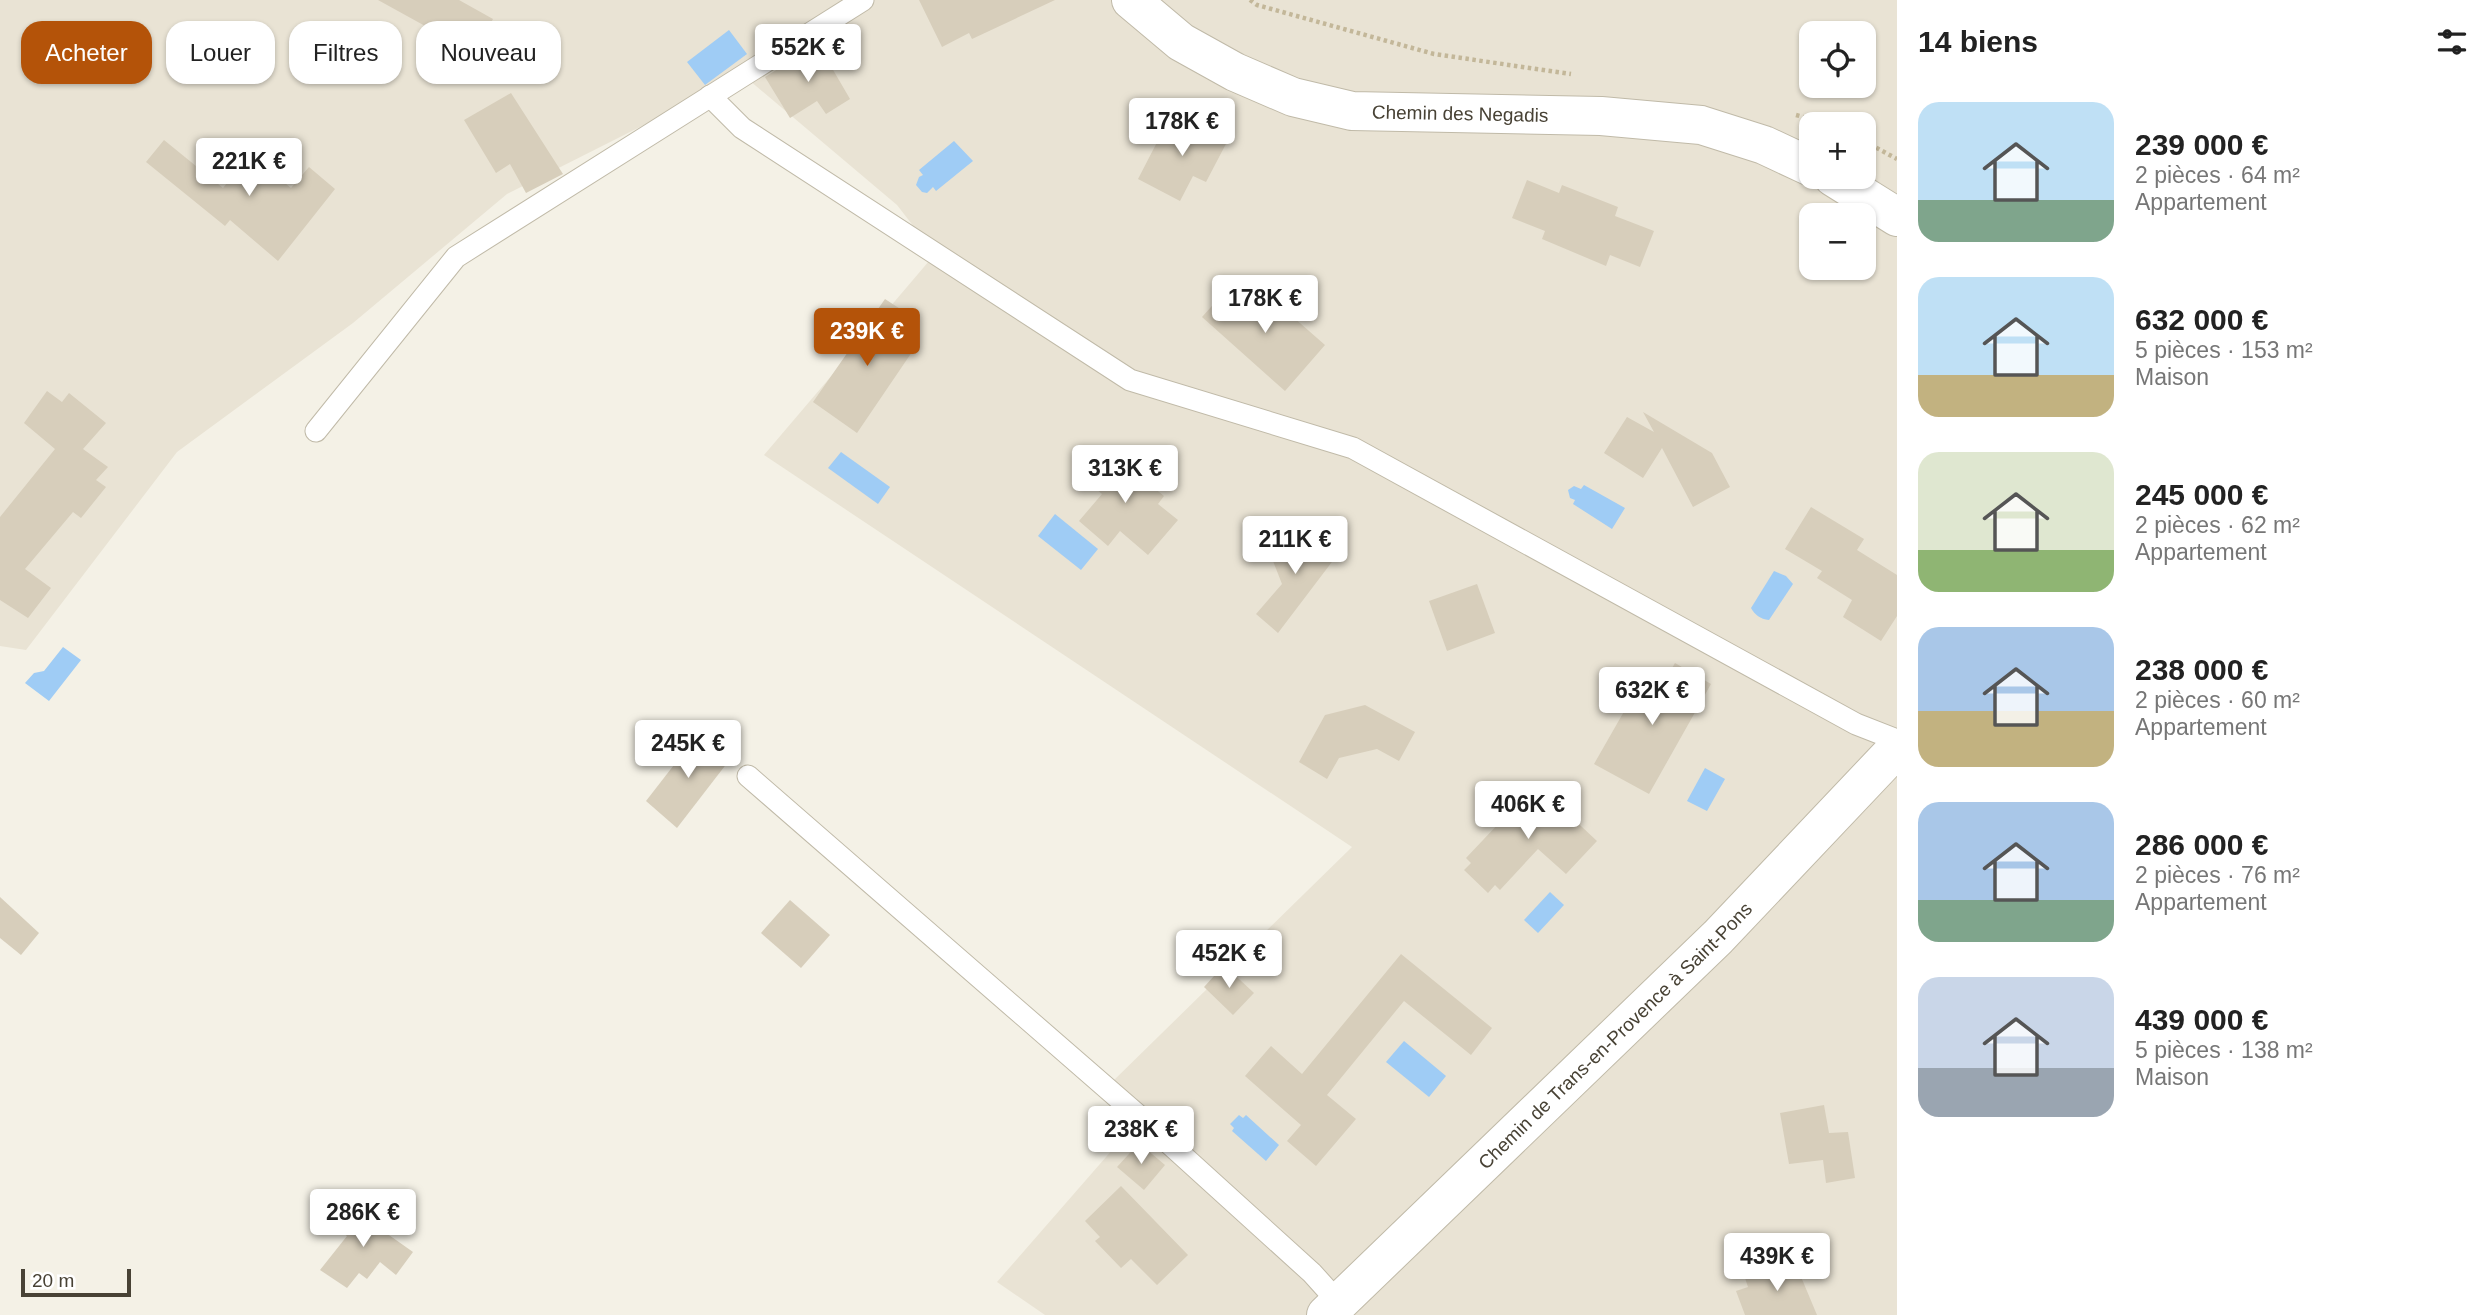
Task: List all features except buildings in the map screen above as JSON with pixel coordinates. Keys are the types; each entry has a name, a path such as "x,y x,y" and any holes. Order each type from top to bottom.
{"street":[{"name":"Chemin des Negadis","path":"1131,0 1181,42 1235,72 1293,97 1352,111 1601,116 1702,125 1764,145 1799,161"},
{"path":"1852,189 1897,217"},
{"name":"Chemin de Trans-en-Provence à Saint-Pons","path":"1333,1309 1718,937 1897,748"}],"lane":[{"path":"316,431 456,257 863,0"},
{"path":"709,96 742,128 1130,380 1353,448 1856,724 1897,740"},
{"path":"748,776 1157,1132 1312,1273 1333,1309"}],"path":[{"path":"1250,0 1257,5 1434,54 1581,76"},
{"path":"1790,114 1799,116"},
{"path":"1876,148 1897,159"}],"shaded area":[{"path":"0,0 1897,0 1897,1315 1045,1315 997,1282 1140,1118 1112,1082 1352,847 764,455 935,254 897,205 743,75 507,194 353,323 177,452 26,650 0,646"}],"water":[{"path":"729,30 747,54 705,85 687,62"},
{"path":"954,141 973,161 936,191 933,187 927,193 922,192 916,185 919,177 923,175 919,170"},
{"path":"841,452 890,487 878,504 828,468"},
{"path":"1584,485 1625,508 1612,529 1573,504 1575,500 1570,498 1568,490 1574,486 1581,489"},
{"path":"1055,514 1098,549 1081,570 1038,536"},
{"path":"1774,571 1786,576 1793,584 1769,620 1758,616 1751,608"},
{"path":"63,647 81,660 49,701 25,683 34,673 44,671"},
{"path":"1705,768 1725,779 1707,811 1687,801"},
{"path":"1550,892 1564,905 1538,933 1524,920"},
{"path":"1404,1041 1446,1076 1429,1097 1386,1062"},
{"path":"1239,1115 1243,1118 1246,1115 1279,1145 1266,1161 1232,1131 1234,1128 1230,1124"}]}
